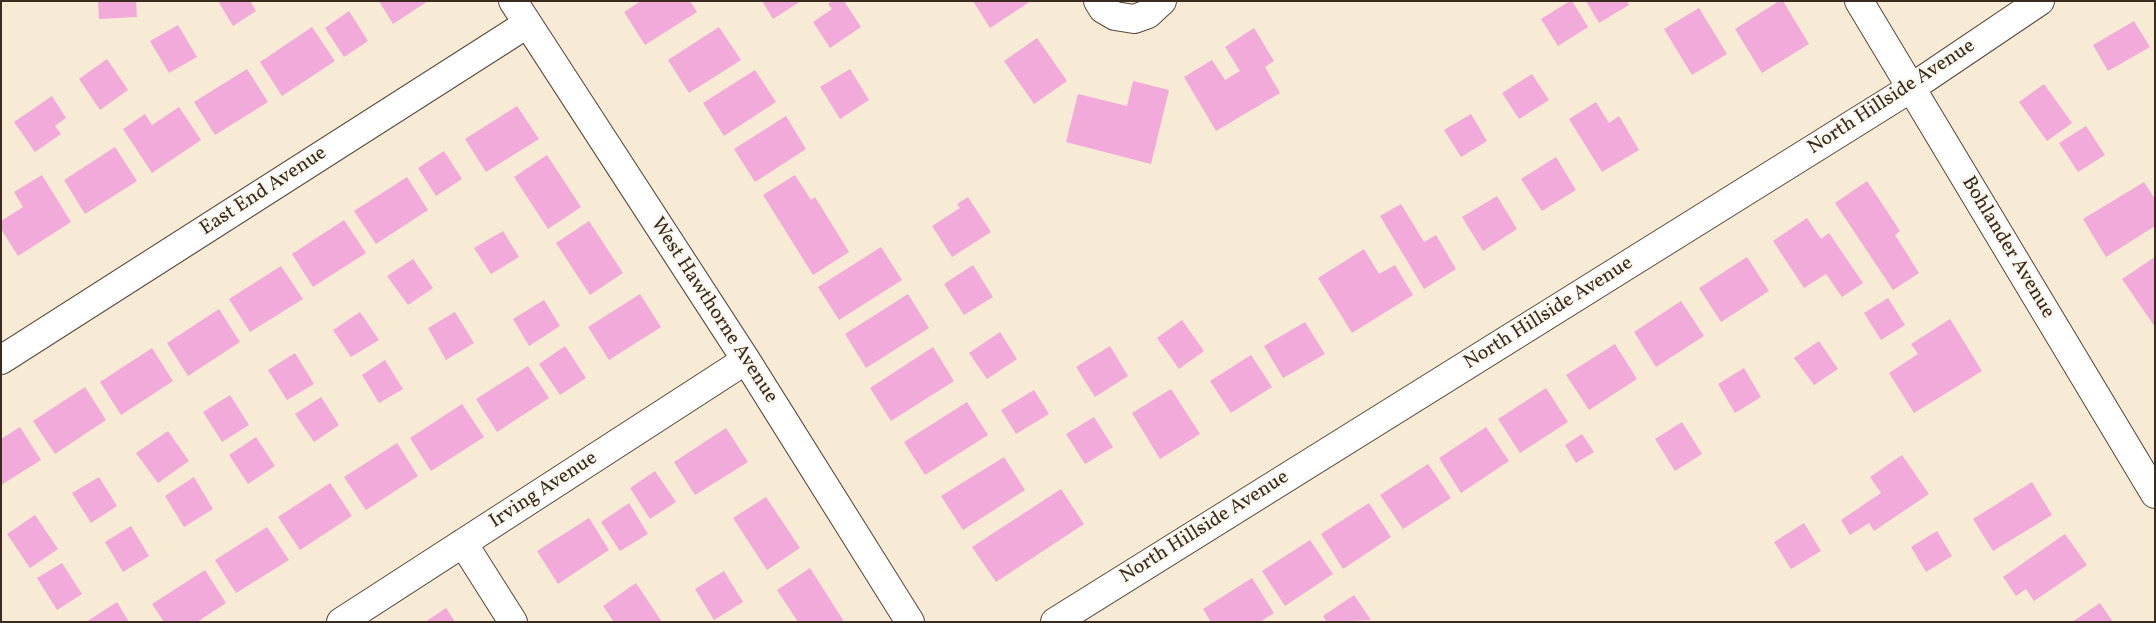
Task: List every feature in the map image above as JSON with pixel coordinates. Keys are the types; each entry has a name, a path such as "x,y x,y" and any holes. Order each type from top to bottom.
{"street":[{"path":"1098,1 1103,9 1115,16 1134,19 1148,14 1162,1"},
{"name":"Bohlander Avenue","path":"1859,1 2155,494"},
{"name":"North Hillside Avenue","path":"1055,622 1911,88 2040,1"},
{"name":"West Hawthorne Avenue","path":"520,12 746,360 910,622"},
{"name":"East End Avenue","path":"1,360 520,12"},
{"name":"Irving Avenue","path":"341,622 746,360"},
{"path":"463,543 512,622"}],"building":[{"path":"98,1 136,1 137,17 99,19"},
{"path":"218,1 250,1 256,11 233,26"},
{"path":"379,1 428,1 393,24"},
{"path":"641,1 690,1 697,12 645,45 624,12"},
{"path":"762,1 801,1 773,19"},
{"path":"832,1 844,1 861,27 830,48 813,22 832,9 828,4"},
{"path":"973,1 1031,1 990,28"},
{"path":"1572,1 1588,27 1558,46 1541,19"},
{"path":"1586,1 1627,1 1629,5 1599,23"},
{"path":"1779,1 1783,1 1809,44 1762,73 1735,29"},
{"path":"1699,8 1727,54 1692,75 1664,29"},
{"path":"349,11 368,41 344,57 325,28"},
{"path":"2134,21 2150,47 2108,71 2093,45"},
{"path":"178,25 197,57 169,73 150,41"},
{"path":"312,27 335,61 282,96 260,62"},
{"path":"719,27 741,60 689,93 668,60"},
{"path":"1254,28 1274,61 1265,67 1280,93 1216,131 1184,77 1212,60 1225,80 1240,71 1225,47"},
{"path":"1037,38 1067,81 1034,104 1004,61"},
{"path":"107,59 128,90 100,110 79,79"},
{"path":"247,69 268,102 215,135 194,102"},
{"path":"850,69 869,100 840,119 820,87"},
{"path":"755,70 776,102 724,136 703,103"},
{"path":"1532,74 1549,100 1519,119 1502,93"},
{"path":"1133,81 1169,90 1151,164 1066,142 1078,94 1127,106"},
{"path":"2044,84 2072,123 2047,141 2019,102"},
{"path":"52,96 66,118 55,126 61,134 35,152 14,122"},
{"path":"1596,102 1609,123 1619,116 1639,150 1602,172 1569,119"},
{"path":"517,106 539,139 486,172 465,139"},
{"path":"179,107 201,140 152,173 123,129 145,114 152,125"},
{"path":"1471,114 1487,141 1461,157 1444,130"},
{"path":"786,116 806,149 755,182 734,149"},
{"path":"2086,126 2105,155 2078,172 2059,143"},
{"path":"115,147 137,181 85,214 64,180"},
{"path":"444,151 462,179 436,196 418,168"},
{"path":"547,155 581,207 548,229 514,177"},
{"path":"1556,157 1576,190 1542,211 1521,179"},
{"path":"42,175 71,222 18,256 1,229 1,221 23,207 14,192"},
{"path":"795,175 811,200 815,197 849,252 813,275 763,195"},
{"path":"407,177 428,210 376,244 354,211"},
{"path":"1867,181 1900,231 1895,235 1919,273 1893,290 1835,203"},
{"path":"2144,182 2155,199 2155,226 2106,257 2083,219"},
{"path":"1497,196 1517,229 1483,251 1462,217"},
{"path":"968,197 991,232 952,257 932,226 960,208 957,204"},
{"path":"1401,204 1424,242 1436,235 1456,269 1424,289 1380,216"},
{"path":"1807,218 1821,239 1829,233 1863,283 1842,297 1826,274 1804,288 1773,241"},
{"path":"344,220 366,253 313,287 292,254"},
{"path":"589,221 623,273 590,295 556,243"},
{"path":"503,231 519,257 491,274 474,248"},
{"path":"881,247 902,280 839,320 818,287"},
{"path":"1364,249 1379,274 1395,265 1413,295 1352,333 1318,278"},
{"path":"1747,257 1769,291 1721,322 1699,288"},
{"path":"2155,257 2155,327 2122,279"},
{"path":"413,259 433,288 408,305 387,276"},
{"path":"973,265 993,297 964,315 944,284"},
{"path":"281,266 303,299 250,332 229,299"},
{"path":"640,294 661,327 609,360 588,327"},
{"path":"908,294 929,328 866,368 845,334"},
{"path":"1888,298 1905,325 1881,340 1864,313"},
{"path":"544,300 560,326 529,346 513,319"},
{"path":"1681,301 1704,336 1656,367 1634,332"},
{"path":"219,309 240,342 188,376 167,343"},
{"path":"360,312 379,340 351,357 333,330"},
{"path":"455,312 474,343 446,360 428,328"},
{"path":"1950,319 1982,371 1914,413 1889,373 1918,354 1911,344"},
{"path":"1182,320 1204,351 1179,369 1157,338"},
{"path":"1305,322 1325,354 1283,378 1264,346"},
{"path":"1000,332 1017,359 987,379 969,353"},
{"path":"1819,341 1838,369 1814,385 1794,358"},
{"path":"1615,344 1637,379 1589,410 1566,375"},
{"path":"565,346 586,378 560,395 539,364"},
{"path":"1110,346 1128,376 1095,397 1076,367"},
{"path":"933,347 954,381 891,421 870,388"},
{"path":"152,348 173,381 121,415 100,382"},
{"path":"295,353 314,384 287,400 268,370"},
{"path":"1251,355 1272,387 1231,413 1210,381"},
{"path":"385,360 403,389 379,403 362,375"},
{"path":"528,366 549,398 497,432 476,399"},
{"path":"1744,368 1761,397 1735,413 1718,384"},
{"path":"85,387 106,420 55,454 33,421"},
{"path":"1546,388 1568,422 1520,453 1498,419"},
{"path":"1171,389 1200,434 1160,459 1132,413"},
{"path":"1034,390 1049,414 1016,434 1001,410"},
{"path":"230,395 249,425 222,442 203,412"},
{"path":"321,397 339,425 314,442 295,414"},
{"path":"967,402 988,435 925,475 904,442"},
{"path":"462,404 484,437 431,471 410,438"},
{"path":"1094,417 1113,447 1085,464 1066,434"},
{"path":"1682,422 1702,454 1675,471 1655,439"},
{"path":"20,427 41,460 1,485 1,439"},
{"path":"1486,427 1509,461 1461,493 1439,458"},
{"path":"726,428 748,462 695,495 674,462"},
{"path":"168,431 189,461 158,483 136,453"},
{"path":"1582,434 1594,452 1576,463 1565,445"},
{"path":"256,437 275,466 248,484 229,455"},
{"path":"397,443 418,476 366,510 344,477"},
{"path":"1902,455 1929,494 1874,531 1869,523 1850,535 1841,520 1881,493 1870,477"},
{"path":"1004,457 1025,490 963,530 941,496"},
{"path":"1428,464 1451,498 1403,529 1380,495"},
{"path":"655,471 676,502 650,519 630,488"},
{"path":"99,477 117,506 91,523 72,493"},
{"path":"194,477 213,509 184,527 165,496"},
{"path":"2032,482 2052,515 1993,551 1973,519"},
{"path":"330,483 352,516 300,550 278,517"},
{"path":"1061,489 1084,524 996,582 972,547"},
{"path":"766,497 800,548 767,570 733,518"},
{"path":"629,503 648,534 620,551 601,522"},
{"path":"1369,503 1391,537 1343,569 1321,534"},
{"path":"35,515 58,549 30,568 7,534"},
{"path":"589,518 609,550 558,584 537,551"},
{"path":"1804,523 1821,551 1791,569 1774,542"},
{"path":"131,526 149,556 123,572 105,542"},
{"path":"267,527 289,560 236,593 215,560"},
{"path":"1937,531 1952,556 1926,572 1911,547"},
{"path":"2065,534 2087,565 2034,601 2026,589 2016,596 2003,577"},
{"path":"1310,540 1333,574 1285,606 1262,571"},
{"path":"62,563 82,594 57,610 37,578"},
{"path":"810,568 843,620 841,622 798,622 777,590"},
{"path":"205,570 226,603 197,622 164,622 152,604"},
{"path":"724,571 743,602 714,620 695,589"},
{"path":"1252,578 1274,613 1260,622 1211,622 1203,609"},
{"path":"636,583 662,622 614,622 603,606"},
{"path":"1354,595 1371,620 1327,622 1323,616"},
{"path":"117,602 129,622 86,622"},
{"path":"2100,603 2113,622 2072,622"},
{"path":"446,608 455,622 425,622"}]}
